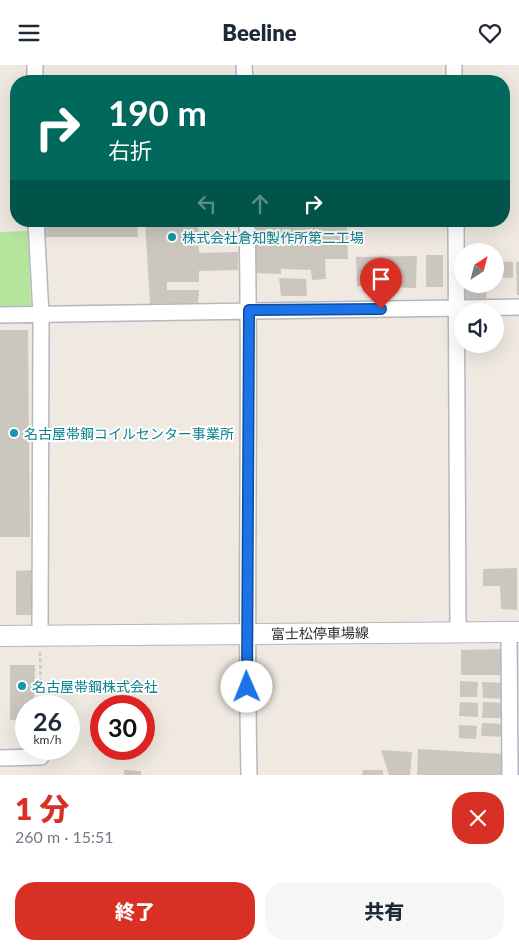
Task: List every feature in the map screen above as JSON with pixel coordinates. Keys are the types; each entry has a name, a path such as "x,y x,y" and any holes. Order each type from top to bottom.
{"main road":[{"name":"富士松停車場線","path":"0,636 514,632"}],"street":[{"path":"36,227 40,315 40,635"},
{"path":"247,227 249,310 246,635 249,775"},
{"path":"456,227 457,303"},
{"path":"504,307 519,307"},
{"path":"0,315 454,308"},
{"path":"457,353 458,631"},
{"path":"510,775 514,632"},
{"path":"0,758 15,758"}],"path":[{"path":"40,635 41,695"}],"green space":[{"path":"28,231 31,306 0,307 0,232"}],"building":[{"path":"43,227 137,227 138,237 43,237"},
{"name":"株式会社倉知製作所第二工場","path":"145,227 198,227 199,253 238,252 238,270 199,271 199,282 167,282 167,290 199,290 198,303 150,304"},
{"path":"253,227 347,227 348,259 325,259 326,279 312,280 311,270 281,269 281,274 254,273"},
{"path":"426,255 443,255 443,287 426,287"},
{"path":"417,256 416,288 357,286 356,257"},
{"path":"504,262 513,262 513,278 504,278"},
{"path":"516,262 519,262 519,295 517,295"},
{"path":"279,278 306,279 307,296 281,296"},
{"path":"465,293 486,293 486,300 465,300"},
{"name":"名古屋帯鋼コイルセンター事業所","path":"0,330 28,330 30,537 0,537"},
{"path":"517,568 517,610 501,609 500,586 483,586 483,569"},
{"path":"34,570 36,615 16,615 16,571"},
{"path":"504,649 504,675 461,675 461,650"},
{"name":"名古屋帯鋼株式会社","path":"10,665 35,665 34,695 15,695 15,720 10,720"},
{"path":"460,681 478,682 477,697 460,697"},
{"path":"482,682 506,683 505,699 483,698"},
{"path":"460,702 478,703 478,717 459,716"},
{"path":"483,702 507,703 506,718 482,718"},
{"path":"482,723 506,724 505,737 481,736"},
{"path":"459,725 477,726 476,739 459,738"},
{"path":"418,749 504,754 503,775 417,775"},
{"path":"381,750 412,752 410,775 389,775"},
{"path":"124,770 141,771 141,775 124,775"},
{"path":"363,770 383,770 383,775 362,775"}],"place":[{"name":"株式会社倉知製作所第二工場","path":"172,237"},
{"name":"名古屋帯鋼コイルセンター事業所","path":"14,433"},
{"name":"名古屋帯鋼株式会社","path":"22,686"}],"route":[{"path":"247,687 249,310 381,309"}]}
